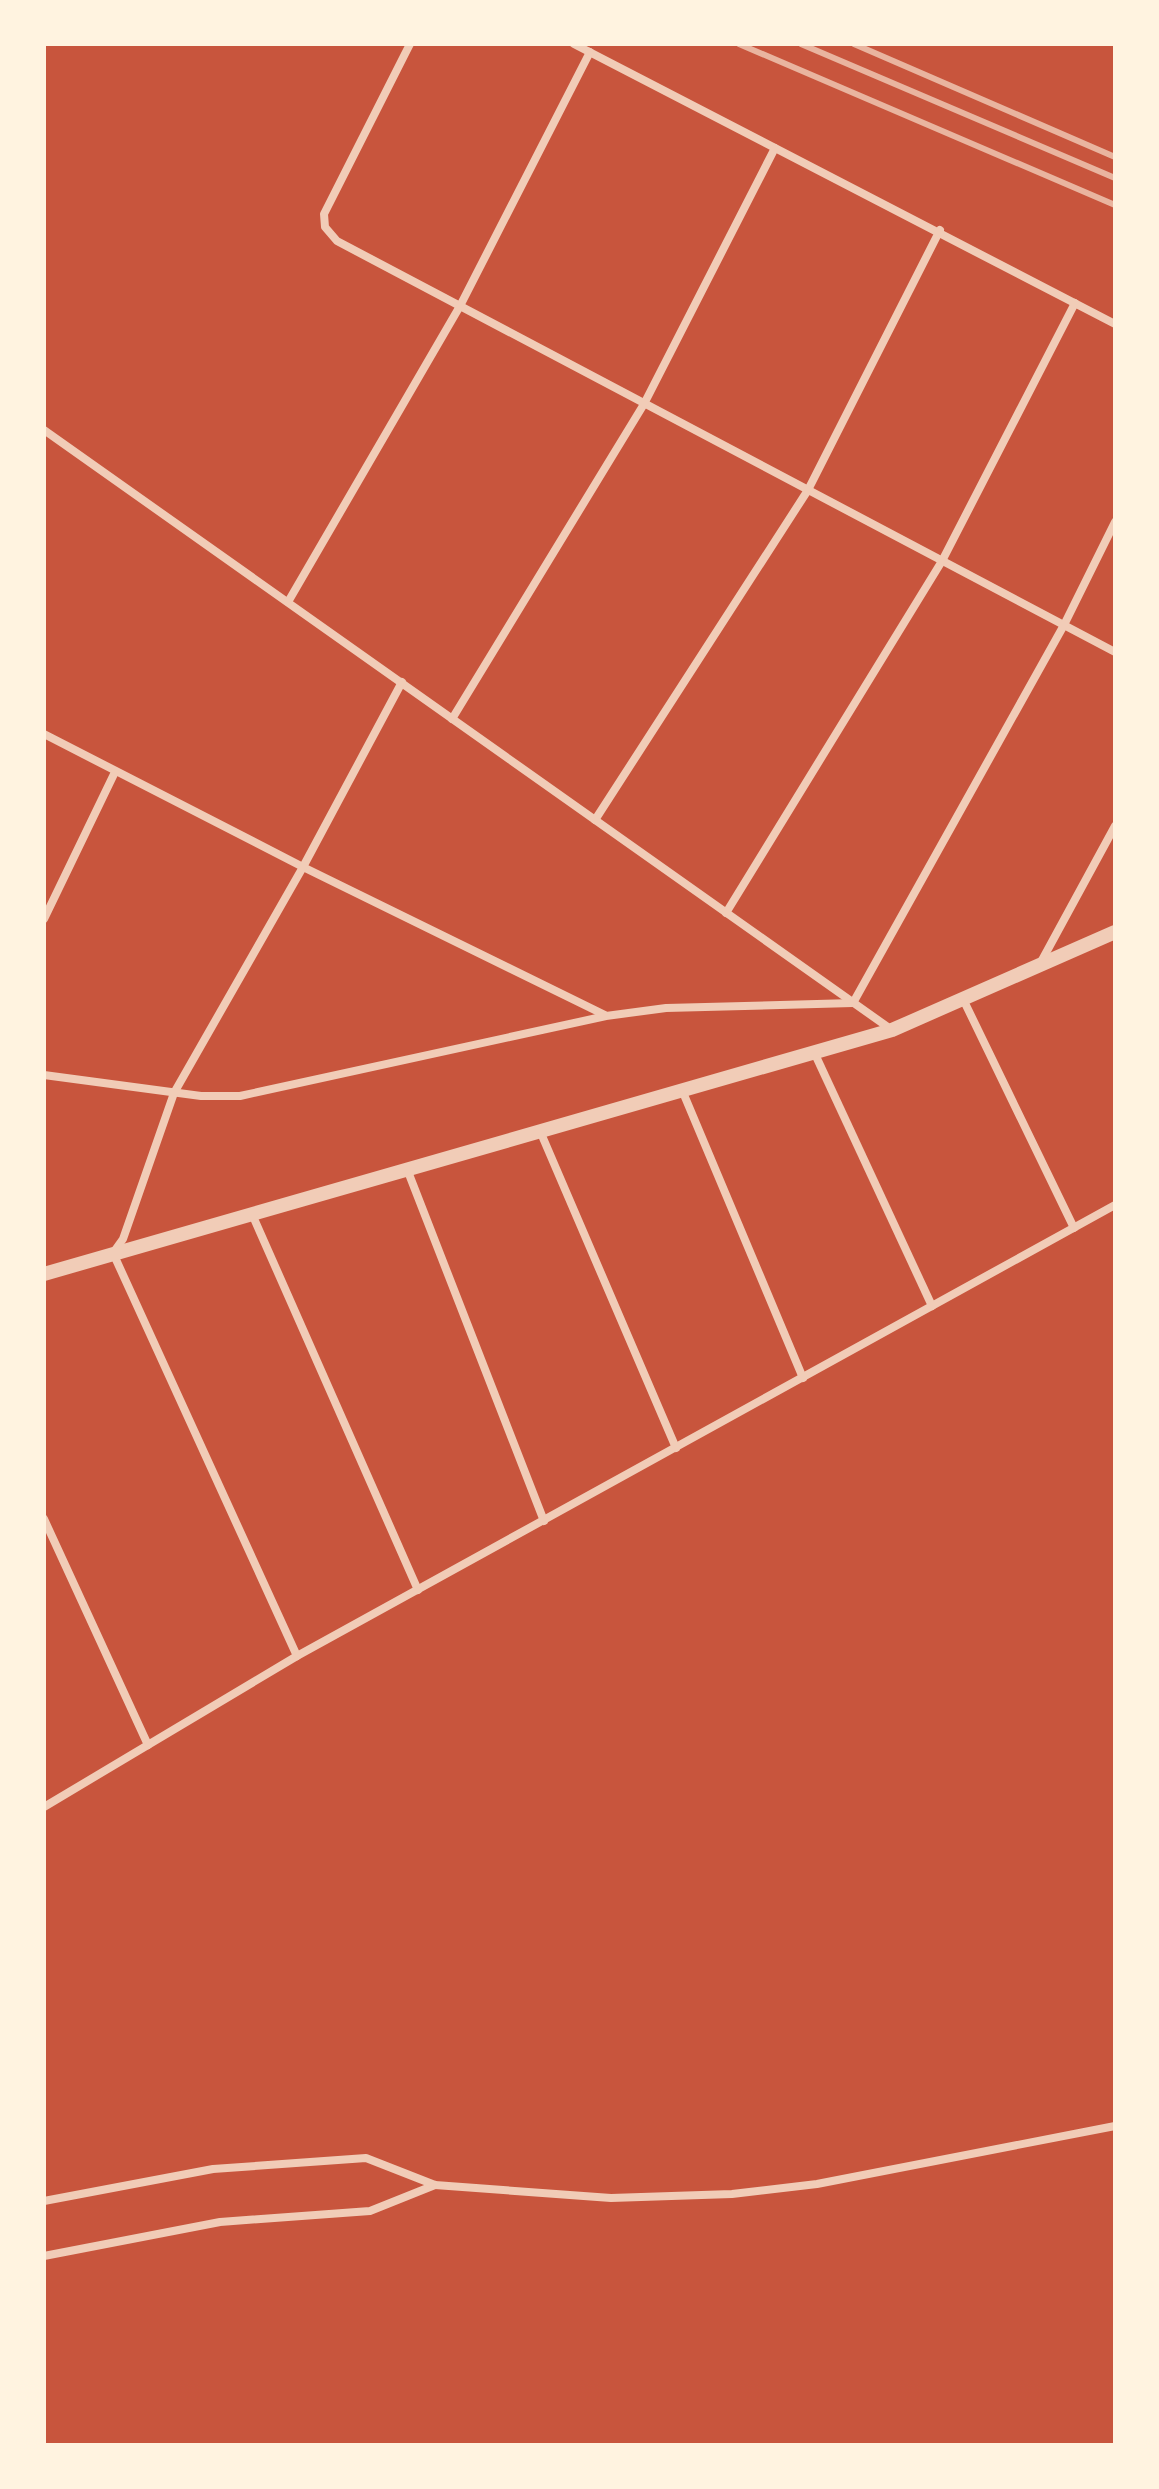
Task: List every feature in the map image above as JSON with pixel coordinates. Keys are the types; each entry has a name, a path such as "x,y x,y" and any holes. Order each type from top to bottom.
{"street":[{"path":"410,44 324,214 325,227 337,241 1115,652"},
{"path":"574,44 940,230 1115,324"},
{"path":"288,602 460,306 590,52"},
{"path":"452,719 644,404 775,148"},
{"path":"595,820 808,490 940,230"},
{"path":"726,913 942,561 1075,303"},
{"path":"44,430 892,1030"},
{"path":"853,1003 1064,625 1115,522"},
{"path":"113,1253 123,1239 174,1093 303,867 402,682"},
{"path":"44,734 303,867 606,1016"},
{"path":"44,919 115,772"},
{"path":"1038,966 1115,826"},
{"path":"44,1274 892,1030 1115,932"},
{"path":"963,999 1074,1228"},
{"path":"44,1075 174,1093 240,1096 606,1016 666,1008 853,1003"},
{"path":"814,1052 932,1306"},
{"path":"682,1090 803,1378"},
{"path":"540,1131 676,1448"},
{"path":"407,1169 544,1521"},
{"path":"44,1807 297,1656 1115,1205"},
{"path":"252,1214 418,1590"},
{"path":"113,1253 297,1656"},
{"path":"44,1519 148,1745"},
{"path":"44,2201 213,2169 366,2158 435,2185 611,2198 732,2194 817,2184 1115,2126"},
{"path":"44,2256 220,2222 370,2211 435,2185"}],"railway":[{"path":"739,44 1115,205"},
{"path":"801,44 1115,178"},
{"path":"854,44 1115,157"}]}
